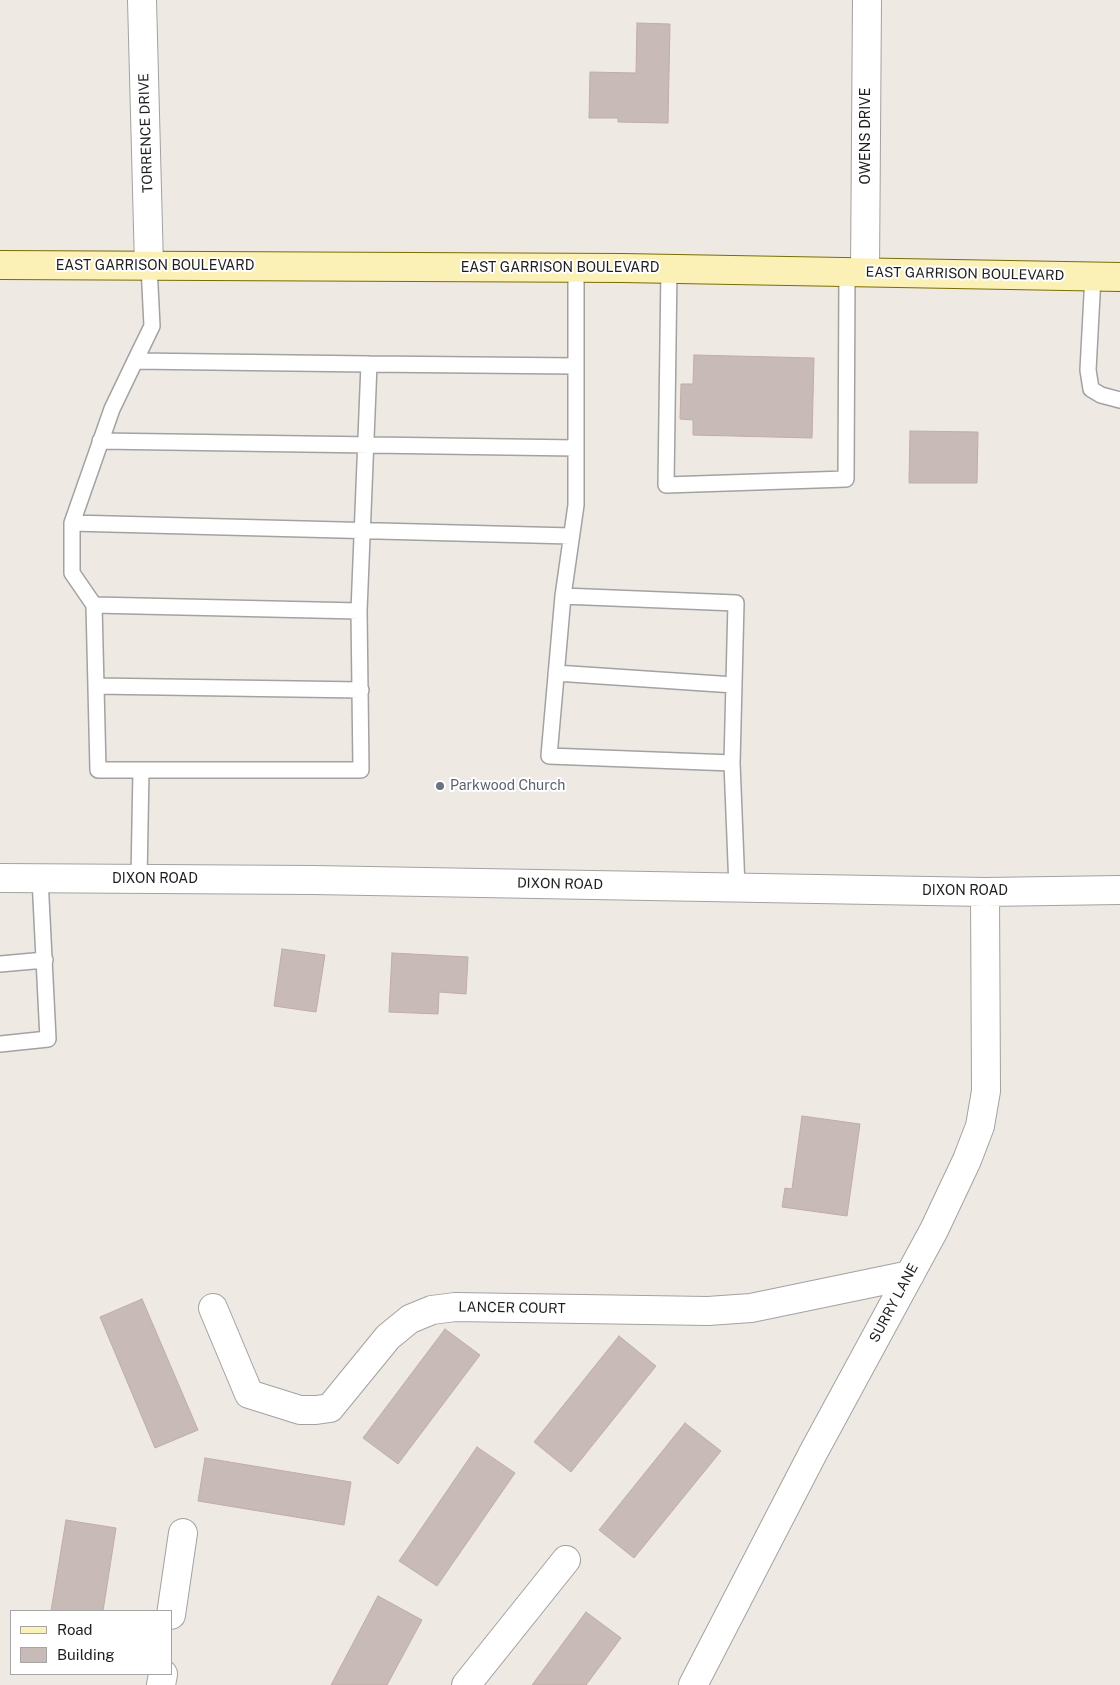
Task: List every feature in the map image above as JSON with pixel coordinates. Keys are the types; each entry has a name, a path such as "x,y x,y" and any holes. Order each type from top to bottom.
{"main road":[{"name":"EAST GARRISON BOULEVARD","path":"0,265 576,268 1120,277"}],"street":[{"name":"TORRENCE DRIVE","path":"142,0 149,266"},
{"name":"OWENS DRIVE","path":"856,272 867,0"},
{"name":"DIXON ROAD","path":"0,878 986,892 1120,890"},
{"name":"SURRY LANE","path":"693,1685 809,1461 910,1275 967,1160 980,1126 986,1091 986,892"},
{"name":"LANCER COURT","path":"213,1308 249,1394 300,1410 316,1410 330,1408 388,1337 410,1319 432,1310 455,1306 708,1311 751,1308 910,1275"},
{"path":"172,1610 182,1533"},
{"path":"466,1685 566,1560"}],"lane":[{"path":"149,266 152,326 112,409 72,523 72,573 94,605 98,770 361,770 359,611 369,364"},
{"path":"576,268 576,505 563,596 549,756 732,763"},
{"path":"669,269 666,485 846,479 856,272"},
{"path":"1092,276 1088,370 1091,389 1101,395 1120,400"},
{"path":"135,361 576,366"},
{"path":"100,441 576,448"},
{"path":"72,523 362,529 571,536"},
{"path":"563,596 736,603 732,763 737,888"},
{"path":"94,605 359,611"},
{"path":"556,673 734,685"},
{"path":"96,686 361,690"},
{"path":"139,879 142,770"},
{"path":"0,1044 48,1039 40,878"},
{"path":"0,964 45,960"}],"building":[{"path":"637,23 670,24 668,123 618,122 618,118 589,118 590,72 636,73"},
{"path":"694,355 814,358 812,438 693,435 693,420 680,419 681,384 693,384"},
{"path":"910,431 978,432 977,483 909,483"},
{"path":"282,949 325,955 316,1012 274,1006"},
{"path":"392,953 468,957 466,994 439,992 438,1014 389,1012"},
{"path":"802,1116 860,1124 847,1216 782,1207 785,1188 792,1189"},
{"path":"142,1299 198,1430 155,1448 100,1317"},
{"path":"445,1329 480,1355 398,1464 363,1438"},
{"path":"619,1336 656,1366 571,1472 534,1442"},
{"path":"685,1423 721,1451 634,1558 599,1530"},
{"path":"477,1447 515,1473 437,1586 399,1561"},
{"path":"205,1458 351,1482 344,1525 198,1501"},
{"path":"66,1520 116,1528 103,1610 51,1610"},
{"path":"378,1596 422,1620 387,1685 331,1685"},
{"path":"586,1612 621,1638 586,1685 532,1685"}],"place":[{"name":"Parkwood Church","path":"440,786"}]}
